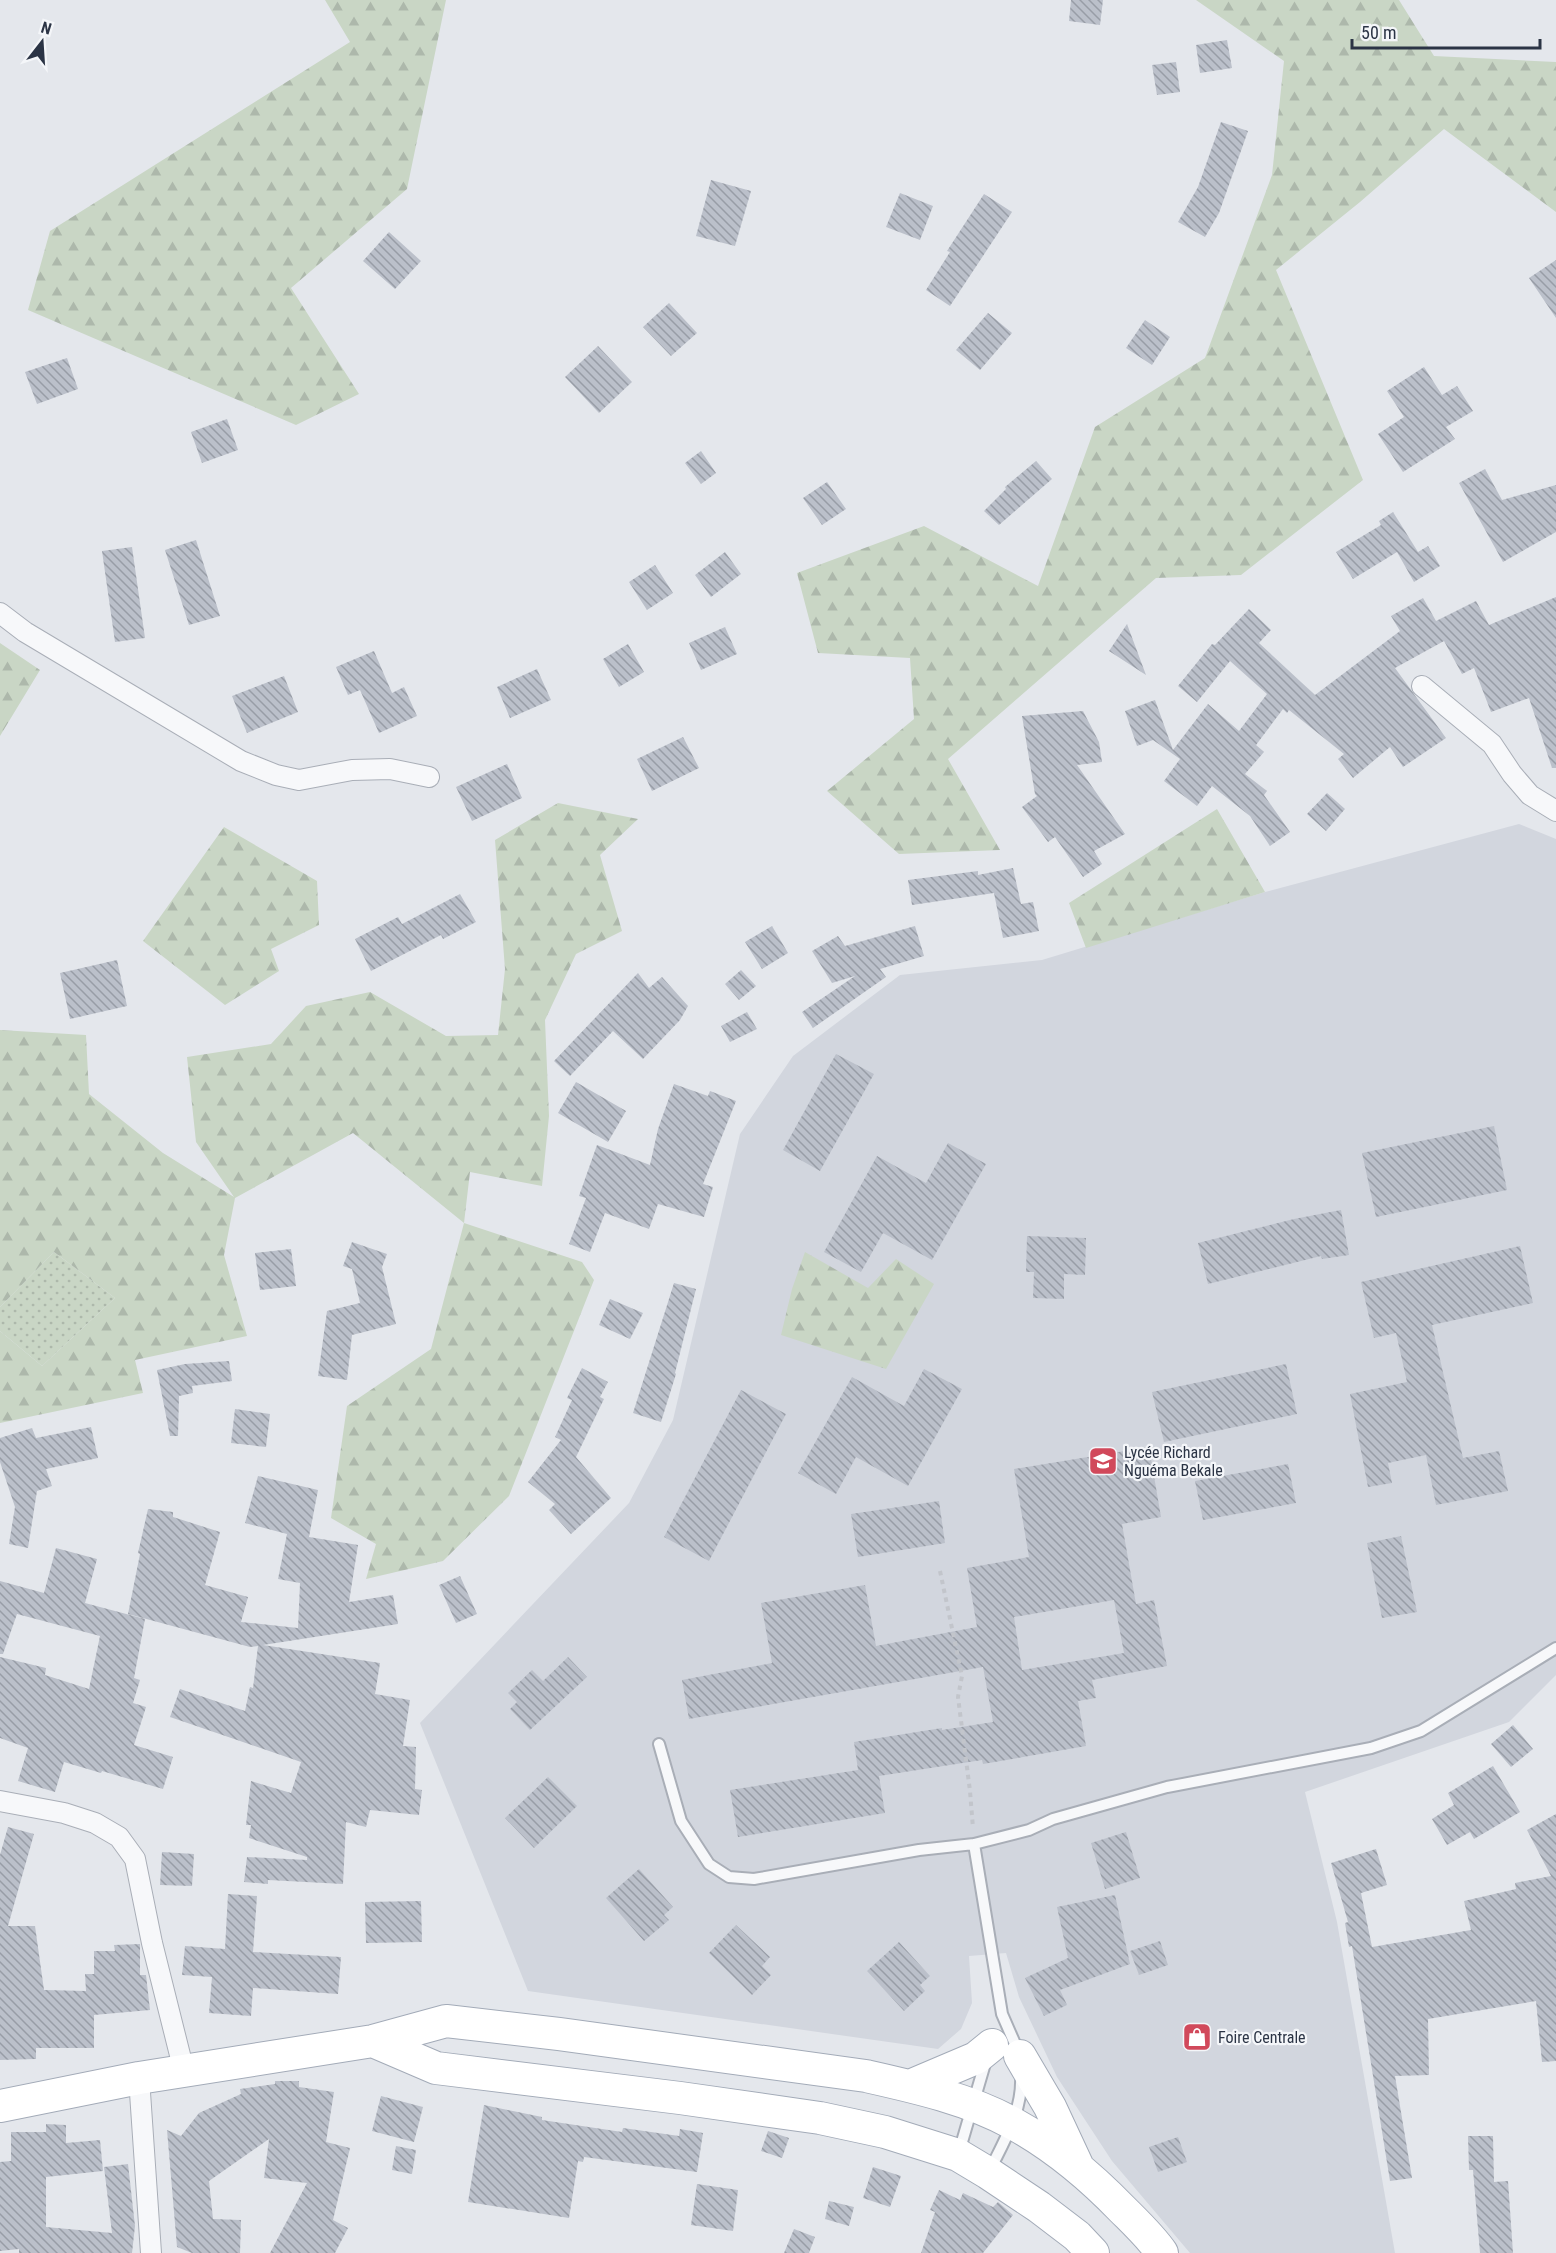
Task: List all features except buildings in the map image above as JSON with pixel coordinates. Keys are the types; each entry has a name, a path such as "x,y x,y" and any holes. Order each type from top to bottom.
{"main road":[{"path":"0,2106 139,2078 374,2041 446,2021 559,2034 866,2076 910,2086 972,2106 1013,2124 1093,2179 1154,2241 1162,2253"},
{"path":"374,2041 436,2068 820,2118 885,2132 958,2155 988,2172 1077,2236 1093,2253"},
{"path":"910,2086 967,2062 1006,2050 1050,2107 1079,2169"}],"street":[{"path":"0,613 25,632 241,761 276,775 299,780 352,770 390,769 429,777"},
{"path":"1422,686 1492,744 1512,774 1530,795 1556,811"},
{"path":"0,1801 64,1813 95,1823 119,1837 135,1858 152,1942 184,2071"},
{"path":"139,2078 151,2253"}],"lane":[{"path":"659,1744 681,1821 709,1864 729,1877 754,1880 919,1850 974,1844 1029,1830 1053,1819 1167,1787 1371,1748 1421,1731 1556,1648"},
{"path":"974,1844 1006,2050 1020,2102 1013,2124 988,2172"},
{"path":"958,2155 972,2106 1006,2050 1002,2014"}],"path":[{"path":"940,1571 962,1676 958,1696 974,1844"}],"shaded area":[{"name":"Lycée Richard Nguéma Bekale","path":"1519,824 1556,839 1556,1675 1509,1722 1305,1792 1337,1922 1395,2253 1190,2253 1112,2161 1057,2077 1019,1997 1006,1953 969,1956 972,2003 961,2029 938,2049 528,1991 420,1723 629,1503 673,1420 740,1134 793,1056 900,975 1042,960 1265,892"}],"green space":[{"path":"325,0 446,0 407,189 291,288 359,394 296,425 28,310 50,231 350,42"},
{"path":"1196,0 1399,0 1434,56 1556,62 1556,212 1444,129 1360,202 1276,270 1363,480 1241,575 1156,578 948,759 1000,850 899,854 827,791 914,719 910,658 818,653 797,573 924,526 1038,586 1095,427 1205,358 1272,175 1284,61"},
{"path":"0,643 40,670 0,736"},
{"path":"558,803 638,819 600,855 622,931 576,954 545,1020 549,1116 542,1186 470,1172 464,1223 353,1133 235,1198 224,1255 247,1336 135,1360 143,1393 0,1423 0,1331 42,1366 115,1298 54,1252 0,1307 0,1030 86,1035 89,1094 163,1153 234,1197 196,1142 187,1057 271,1044 306,1006 370,992 446,1036 498,1035 505,969 495,840"},
{"path":"1217,809 1265,892 1086,948 1069,903"},
{"path":"224,827 317,881 319,925 271,949 279,971 225,1005 143,941"},
{"path":"464,1223 582,1262 594,1280 509,1496 443,1561 366,1579 376,1544 331,1518 347,1406 431,1349"},
{"path":"54,1252 115,1298 42,1366 0,1331 0,1307"},
{"path":"805,1252 868,1288 896,1259 934,1284 886,1369 781,1335 792,1289"}],"place":[{"name":"Lycée Richard Nguéma Bekale","path":"1103,1461"},
{"name":"Foire Centrale","path":"1197,2037"}]}
